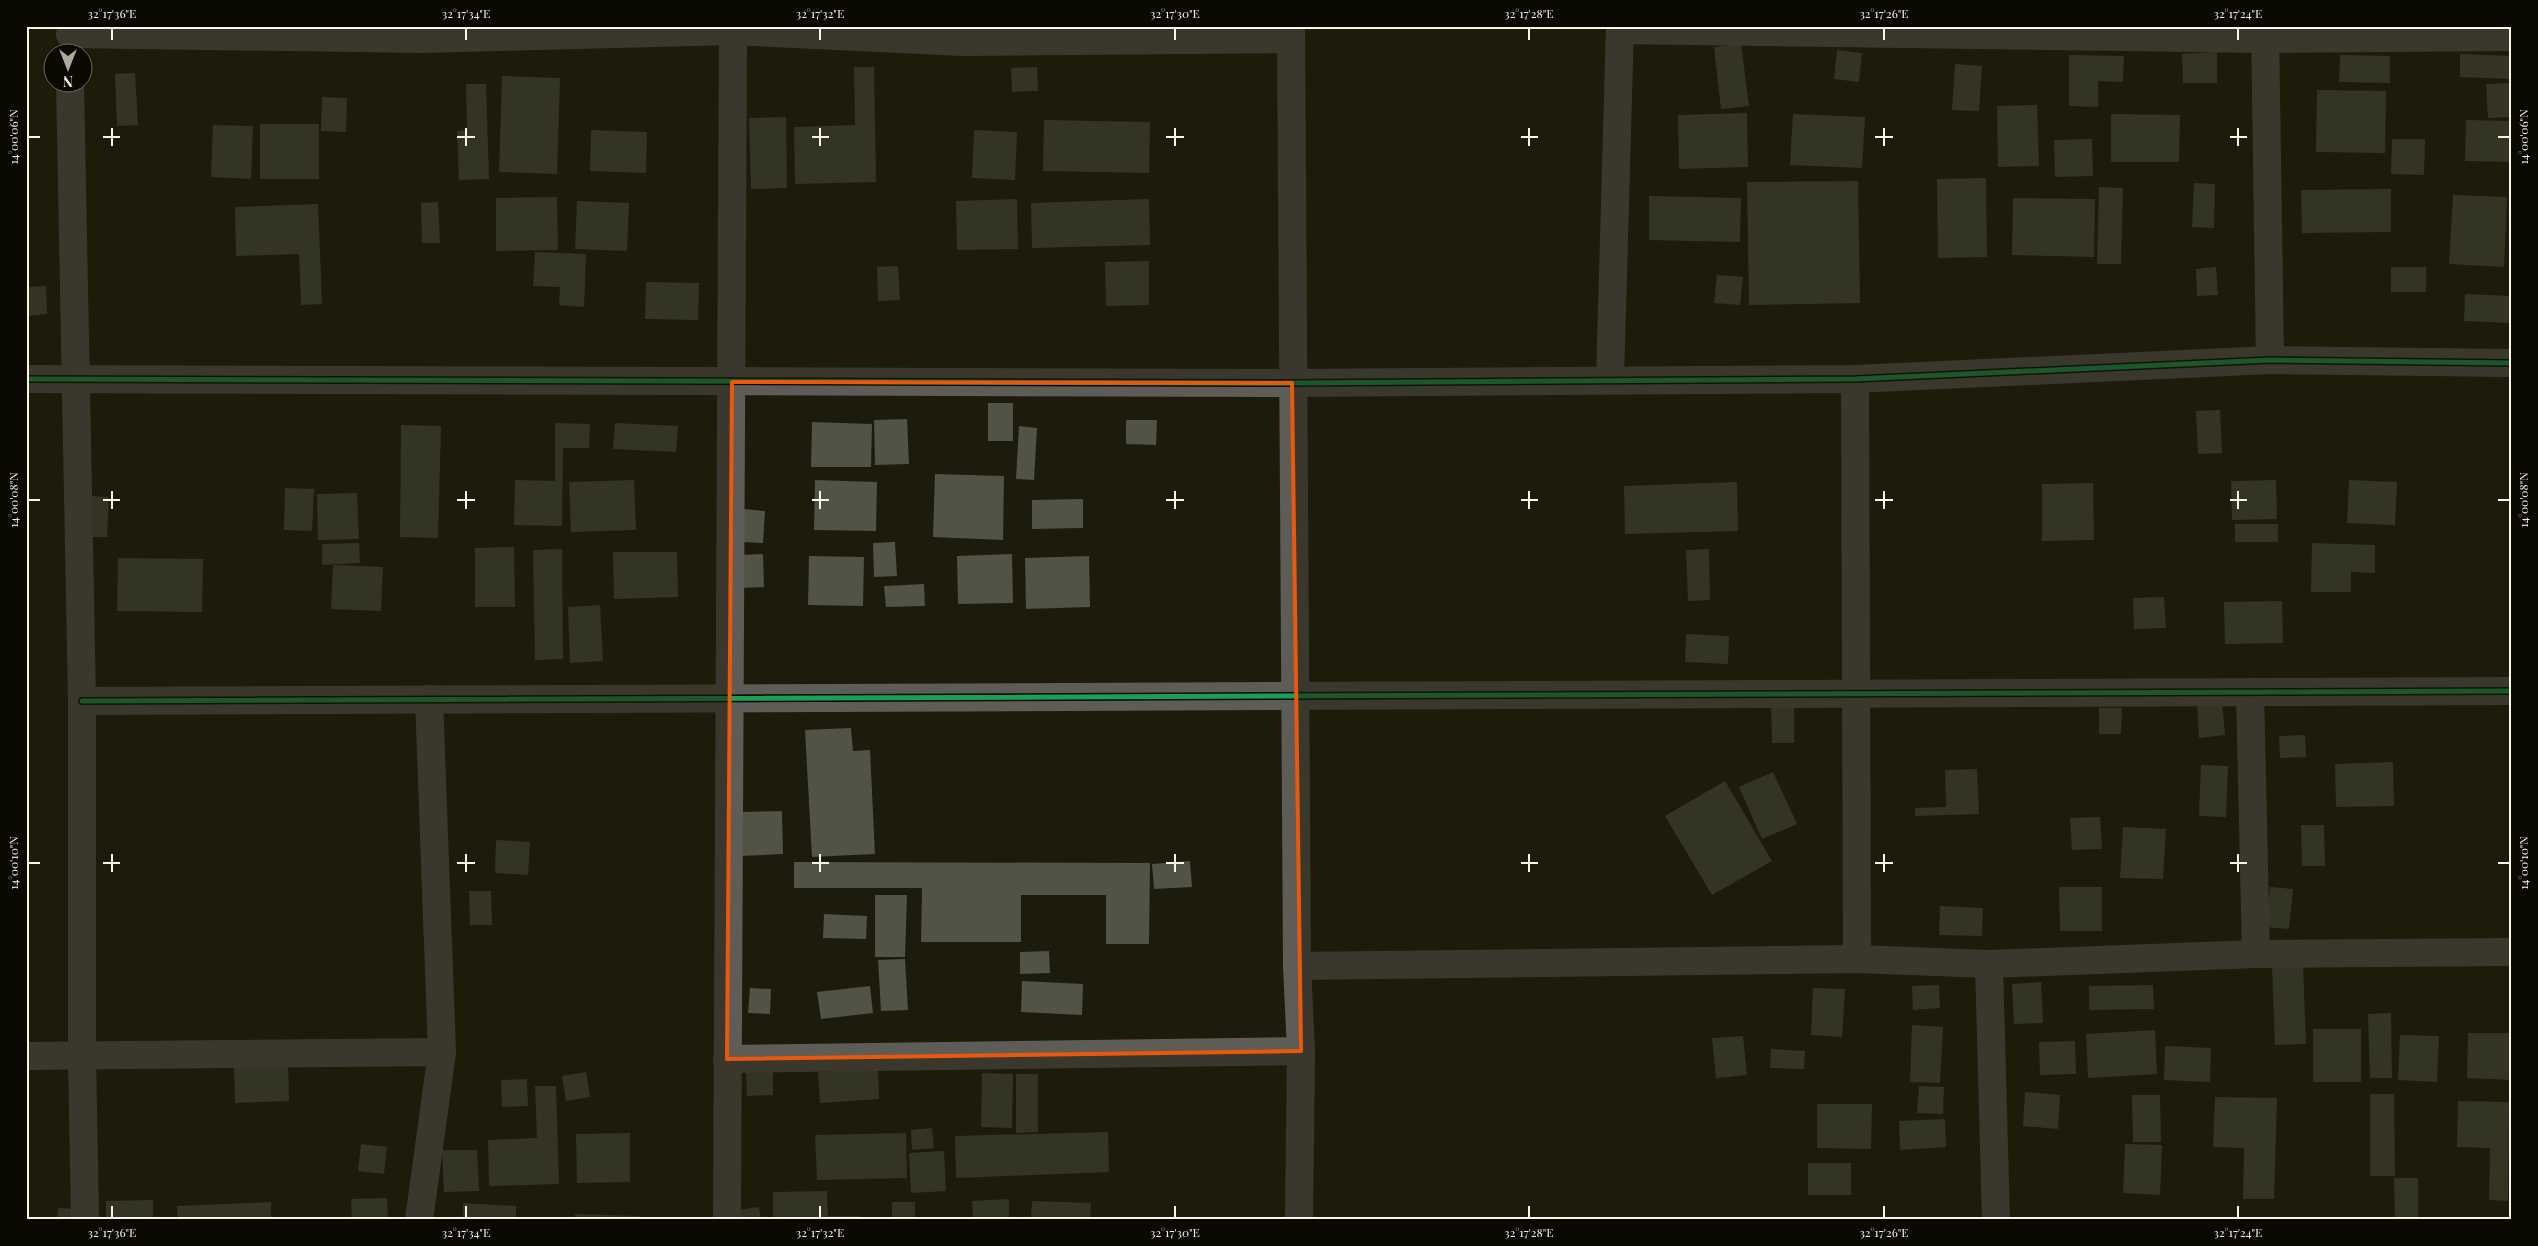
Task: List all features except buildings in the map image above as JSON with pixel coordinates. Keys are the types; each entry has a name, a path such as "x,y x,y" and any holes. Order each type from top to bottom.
{"street":[{"path":"1610,380 1620,28 2265,32 2512,37"},
{"path":"727,1220 733,29"},
{"path":"70,37 733,29 963,42 1291,32 1297,966 1301,1051 1299,1220"},
{"path":"2265,32 2270,360"},
{"path":"70,92 74,378 82,701 82,1056 85,1220"},
{"path":"26,378 1292,383 1856,379 2270,360 2512,363"},
{"path":"1856,379 1857,959"},
{"path":"82,701 2512,691"},
{"path":"2250,692 2256,954"},
{"path":"419,1220 442,1052 430,699"},
{"path":"1297,966 1857,959 1989,964 2256,954 2512,952"},
{"path":"1989,964 1996,1220"},
{"path":"728,1059 1301,1051"},
{"path":"26,1056 442,1052"}],"highlighted area":[{"path":"732,382 1292,383 1301,1051 727,1059"}],"cycle path":[{"path":"26,379 1292,383 1855,379 2270,360 2512,363"},
{"path":"82,701 2512,691"}]}
